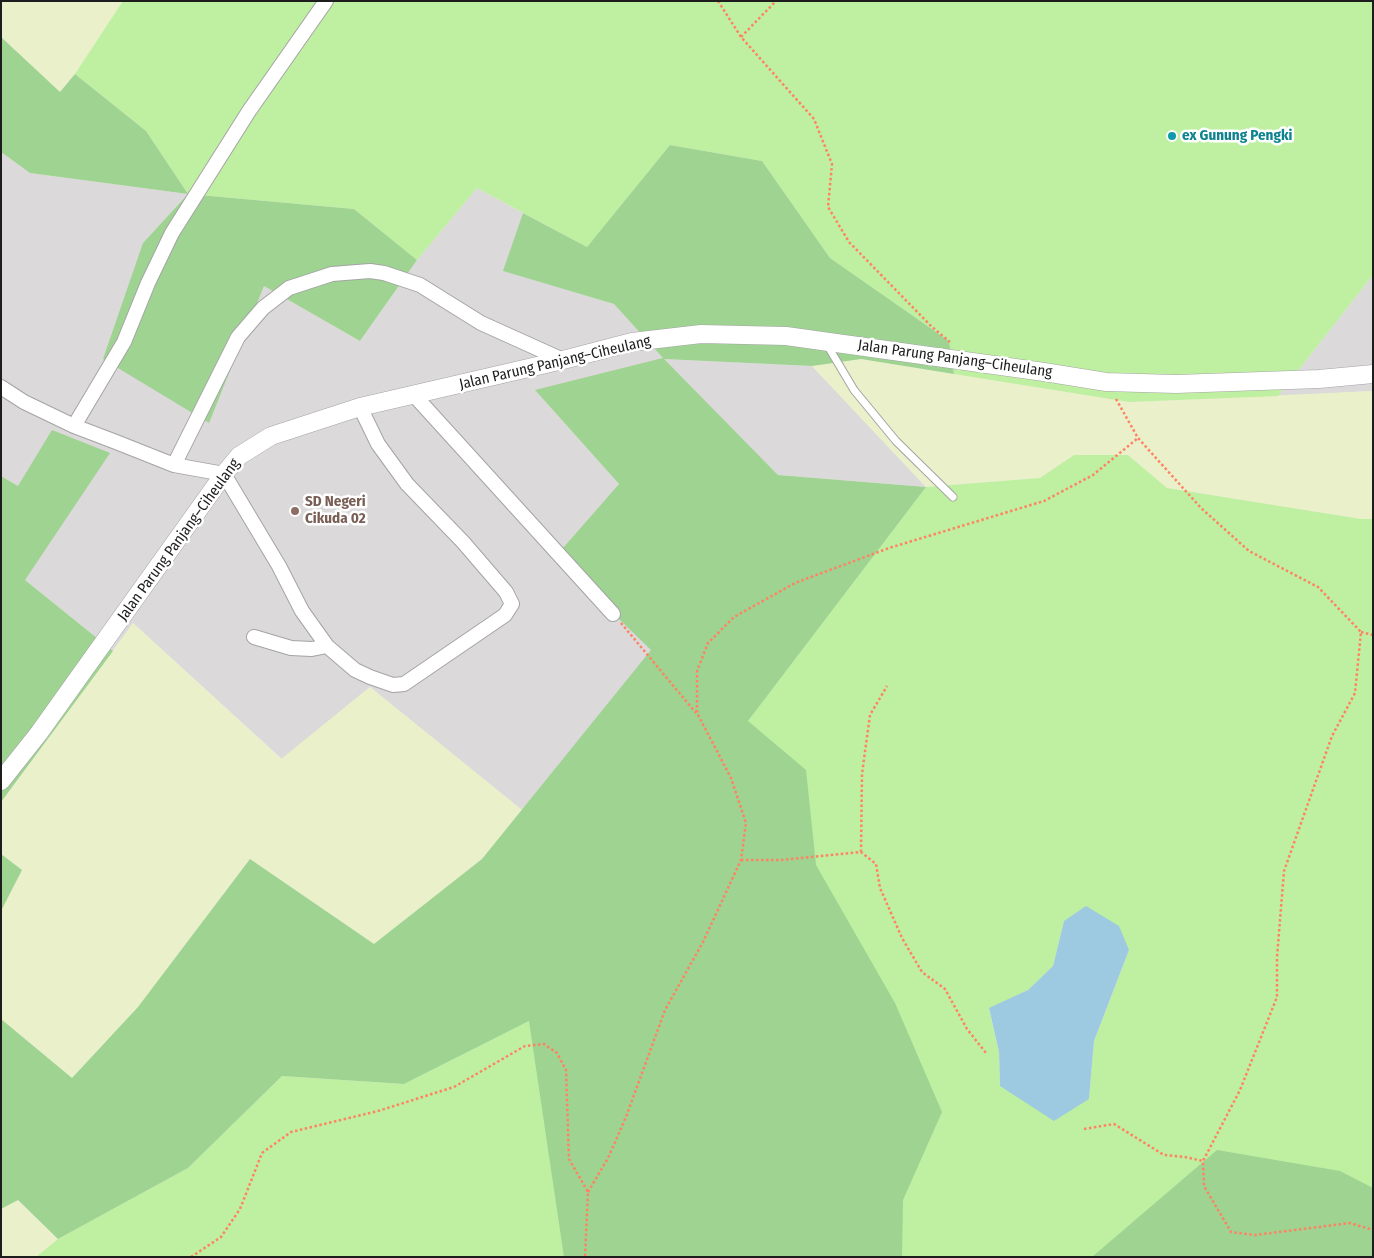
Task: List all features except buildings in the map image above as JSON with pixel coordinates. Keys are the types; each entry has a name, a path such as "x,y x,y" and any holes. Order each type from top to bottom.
{"street":[{"path":"74,426 124,342 148,283 172,233 249,112 326,1"},
{"path":"174,465 238,337 263,308 289,288 332,274 370,271 384,273 420,285 481,324 563,360"},
{"name":"Jalan Parung Panjang–Ciheulang","path":"1,781 39,733 224,474 239,456 271,436 360,407 632,342 701,334 786,336 1106,382 1176,384 1319,379 1373,374"},
{"path":"1,387 24,402 74,426 174,465 224,474 302,611 327,646 354,670 370,678 392,685 404,684 504,615 512,604 506,592 463,542 406,484 378,444 360,407"},
{"path":"414,395 613,614"},
{"path":"254,637 291,648 312,649 327,646"}],"lane":[{"path":"825,341 854,390 872,412 896,441 953,497"}],"path":[{"path":"718,1 741,38 814,119 832,164 828,207 849,242 932,327 953,345"},
{"path":"741,38 776,1"},
{"path":"1106,382 1138,438 1201,508 1249,551 1318,586 1361,632 1373,635"},
{"path":"697,713 697,671 708,643 734,617 795,583 872,554 1044,501 1093,475 1138,438"},
{"path":"585,1257 588,1192 608,1158 626,1117 665,1010 703,942 741,860 746,823 731,778 697,713 613,614"},
{"path":"1361,632 1355,693 1332,736 1284,871 1277,958 1277,997 1240,1090 1203,1161 1204,1186 1231,1232 1255,1234 1350,1222 1373,1230"},
{"path":"861,852 862,774 870,715 887,686"},
{"path":"741,860 780,860 861,852 876,864 880,888 902,938 922,972 945,989 967,1030 986,1053"},
{"path":"191,1257 221,1238 240,1209 262,1153 292,1132 378,1111 454,1086 525,1046 544,1044 557,1053 566,1070 569,1159 588,1192"},
{"path":"1084,1129 1114,1124 1164,1155 1203,1161"}],"shaded area":[{"path":"1,152 30,173 188,194 143,243 208,423 264,286 360,341 417,260 477,188 523,213 504,271 614,304 664,359 812,366 926,487 778,475 663,359 536,391 619,484 555,557 652,650 522,810 370,687 282,759 133,623 113,651 25,580 18,486 1,476"},
{"path":"1373,275 1373,391 1278,396"}],"green space":[{"path":"1,1 123,1 75,74 60,92 1,37"},
{"path":"123,1 1373,1 1373,275 1278,396 1129,402 954,374 949,341 830,258 762,161 670,145 587,247 477,188 417,260 354,209 188,194 146,131 75,74"},
{"path":"1,37 60,92 75,74 146,131 188,194 30,173 1,152"},
{"path":"670,145 762,161 830,258 949,341 954,374 861,359 812,366 664,359 778,475 926,487 748,721 806,770 816,865 895,1003 942,1112 903,1200 902,1257 564,1257 529,1021 404,1084 282,1076 188,1168 58,1239 18,1200 1,1209 1,1019 72,1078 138,1007 250,859 374,944 482,859 651,650 555,557 619,484 535,390 663,358 614,304 503,271 523,213 587,247"},
{"path":"188,194 354,209 417,260 360,341 264,286 209,423 103,359 143,243"},
{"path":"861,359 1129,402 1373,391 1373,519 1361,519 1167,488 1128,455 1074,455 1040,478 926,487 812,366"},
{"path":"52,430 110,453 25,580 113,651 1,802 1,476 18,486"},
{"path":"1074,455 1128,455 1167,488 1361,519 1373,519 1373,1257 36,1257 58,1239 188,1168 282,1076 404,1084 630,970 750,718 926,487 1040,478","holes":["1064,921 1129,950 1094,1041 1089,1099 1000,1086 999,1052 989,1009 1028,990 1053,966"]},
{"path":"133,623 281,759 370,687 522,810 482,859 374,944 250,859 138,1007 72,1078 1,1019 1,911 22,870 1,854 1,802"},
{"path":"1,854 22,870 1,911"},
{"path":"1217,1150 1340,1171 1373,1188 1373,1257 1092,1257"},
{"path":"17,1200 58,1239 36,1257 1,1257 1,1209"}],"water":[{"path":"1086,906 1119,926 1129,950 1094,1041 1089,1099 1054,1121 1000,1086 999,1052 989,1008 1028,990 1053,966 1064,921"}],"place":[{"name":"ex Gunung Pengki","path":"1172,136"},
{"name":"SD Negeri Cikuda 02","path":"295,511"}]}
